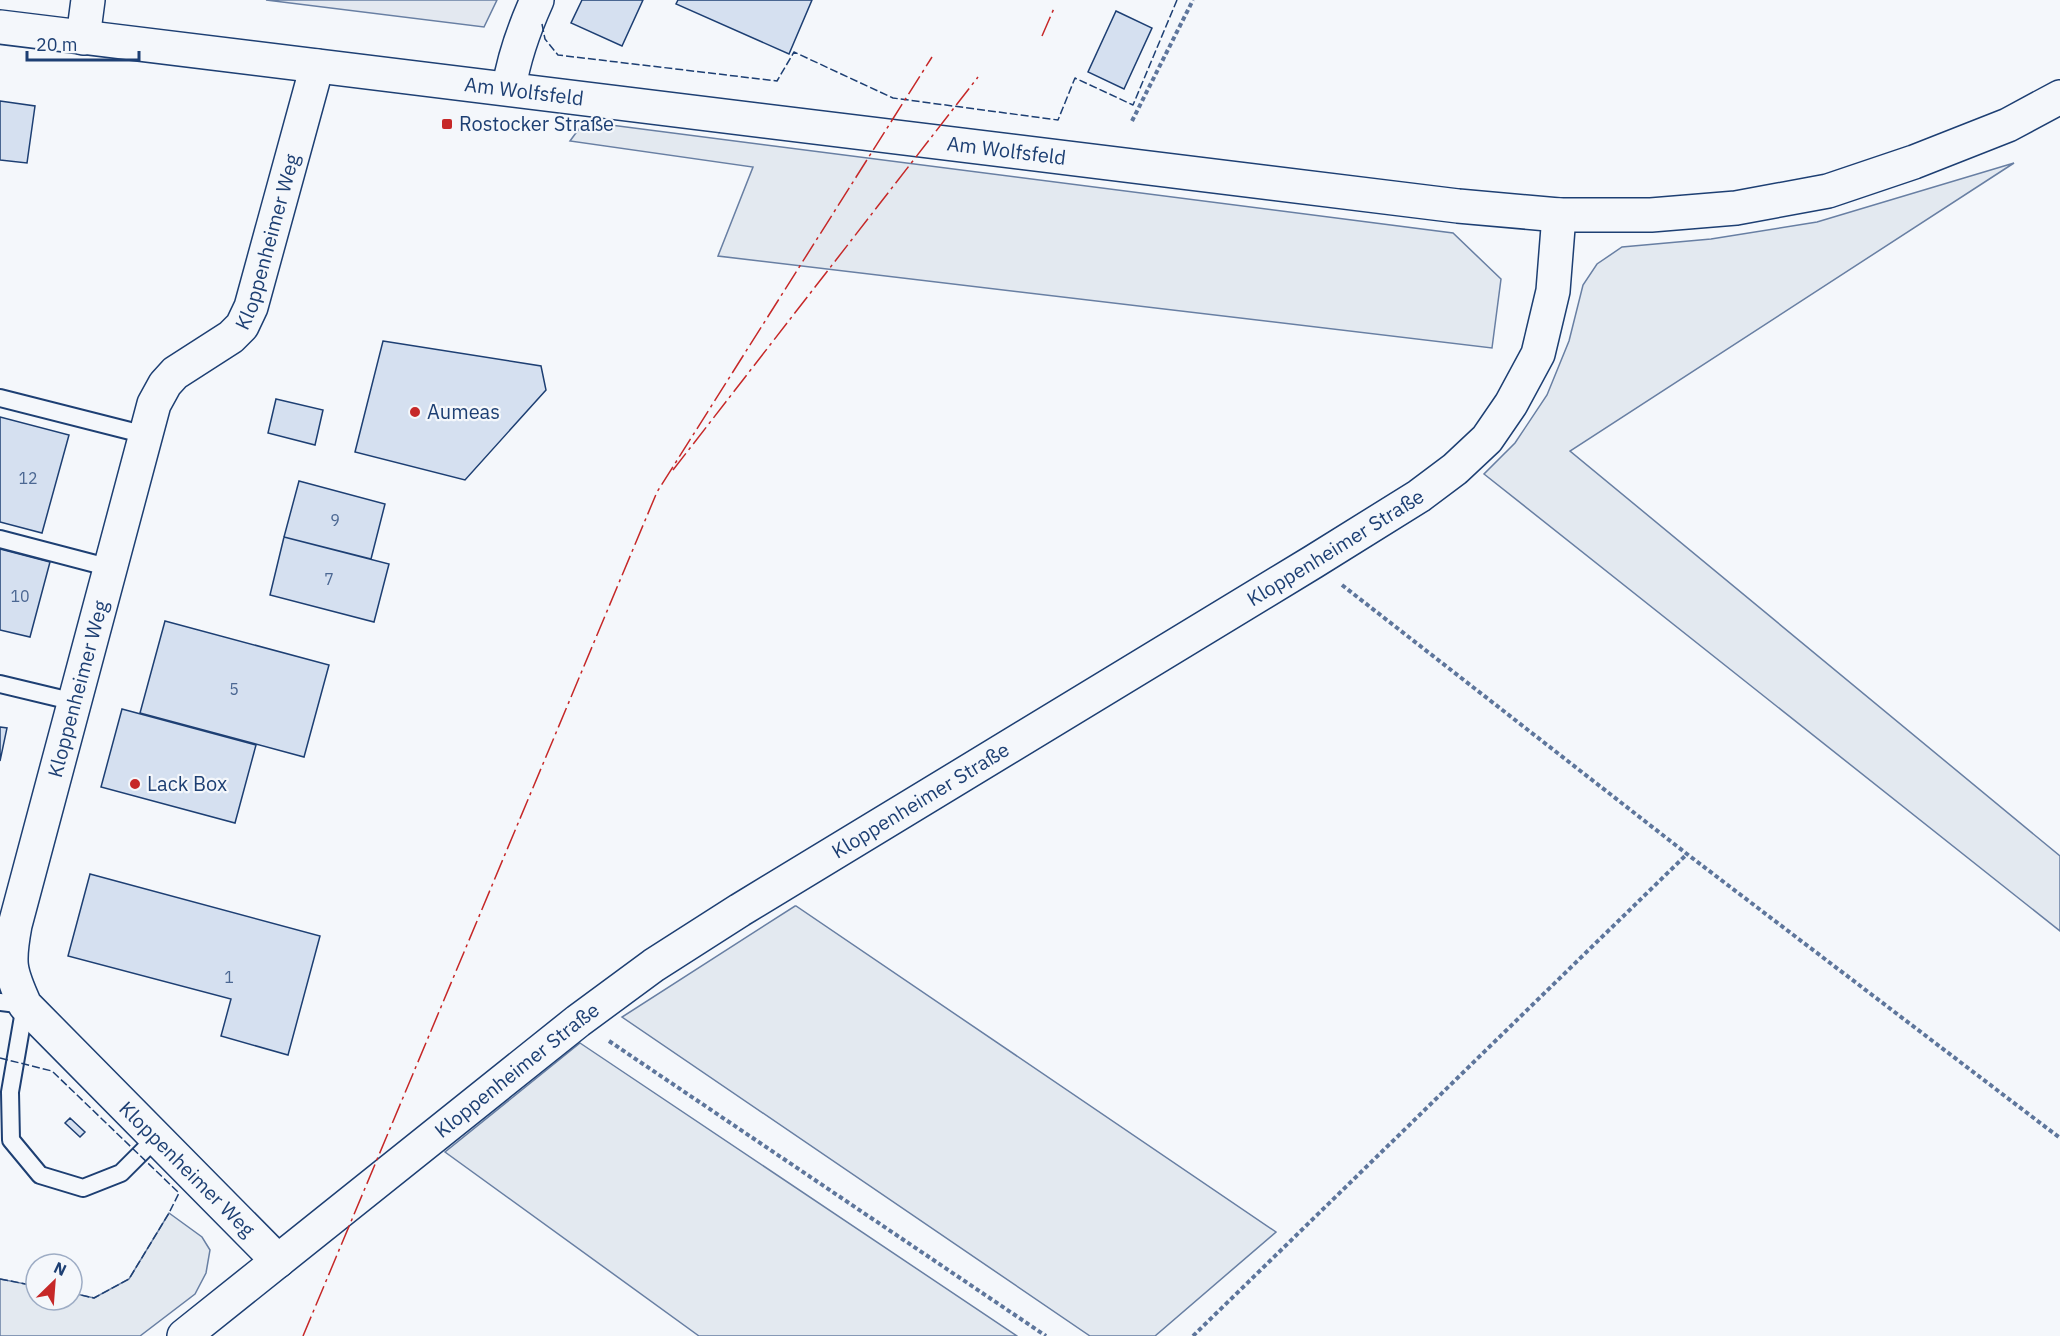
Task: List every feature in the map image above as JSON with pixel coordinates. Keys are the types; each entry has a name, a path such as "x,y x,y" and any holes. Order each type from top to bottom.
{"street":[{"path":"82,38 88,0"},
{"path":"509,88 522,33 537,0"},
{"name":"Am Wolfsfeld","path":"0,27 1458,206 1559,215 1651,214 1736,208 1828,191 1914,162 2008,125 2060,97"},
{"name":"Kloppenheimer Weg","path":"278,1261 156,1138 13,1004 13,979 9,954 154,404 165,384 175,373 231,337 242,326 251,306 317,66"},
{"name":"Kloppenheimer Straße","path":"184,1336 578,1021 654,965 740,910 1313,562 1419,496 1455,468 1487,439 1511,404 1538,354 1553,291 1559,215"}],"lane":[{"path":"0,398 146,435"},
{"path":"0,539 111,568"},
{"path":"0,684 75,702"},
{"path":"13,1004 11,1140 40,1175 83,1188 121,1173 156,1138"}],"path":[{"path":"1132,121 1193,0"},
{"path":"1313,562 1687,854 2060,1138"},
{"path":"1193,1336 1687,854"},
{"path":"578,1021 1046,1336"}],"shaded area":[{"path":"266,0 497,0 484,27"},
{"path":"595,123 1453,233 1501,279 1492,348 718,256 753,167 570,141 581,126"},
{"path":"2014,163 1570,451 2060,856 2060,931 1484,474 1515,443 1547,395 1569,341 1583,285 1597,264 1622,247 1711,239 1817,222"},
{"path":"795,906 1276,1232 1155,1336 1090,1336 622,1017"},
{"path":"580,1043 1017,1336 699,1336 445,1152"},
{"path":"169,1213 202,1237 210,1250 206,1273 195,1294 140,1336 0,1336 0,1279 24,1284 24,1312 84,1312 84,1296 94,1298 129,1279"}],"building":[{"path":"582,0 643,0 622,46 571,23"},
{"path":"678,0 812,0 789,54 676,4"},
{"path":"1116,11 1152,28 1124,89 1088,72"},
{"path":"0,101 35,106 27,163 0,160"},
{"path":"383,341 541,366 546,390 465,480 355,452"},
{"path":"276,399 323,410 315,445 268,433"},
{"path":"0,417 69,435 42,533 0,522"},
{"path":"299,481 385,504 371,559 284,537"},
{"path":"284,537 389,564 374,622 270,595"},
{"path":"0,549 50,562 30,637 0,630"},
{"path":"165,621 329,665 304,757 140,713"},
{"path":"122,709 256,745 235,823 101,787"},
{"path":"0,727 7,728 0,761"},
{"path":"90,874 320,936 288,1055 221,1036 231,999 68,956"},
{"path":"70,1118 85,1132 80,1137 65,1123"}],"fence":[{"path":"542,24 545,39 558,55 777,81 794,52 893,98 1058,120 1075,78 1133,105 1177,0"},
{"path":"0,1058 52,1071 179,1193 129,1279 94,1298 84,1296"},
{"path":"0,1279 24,1284"}],"power":[{"path":"1042,36 1055,6"},
{"path":"303,1336 657,492 932,57"},
{"path":"673,470 978,77"}],"place":[{"name":"Rostocker Straße","path":"447,124"},
{"name":"Aumeas","path":"415,412"},
{"name":"Lack Box","path":"135,784"}]}
